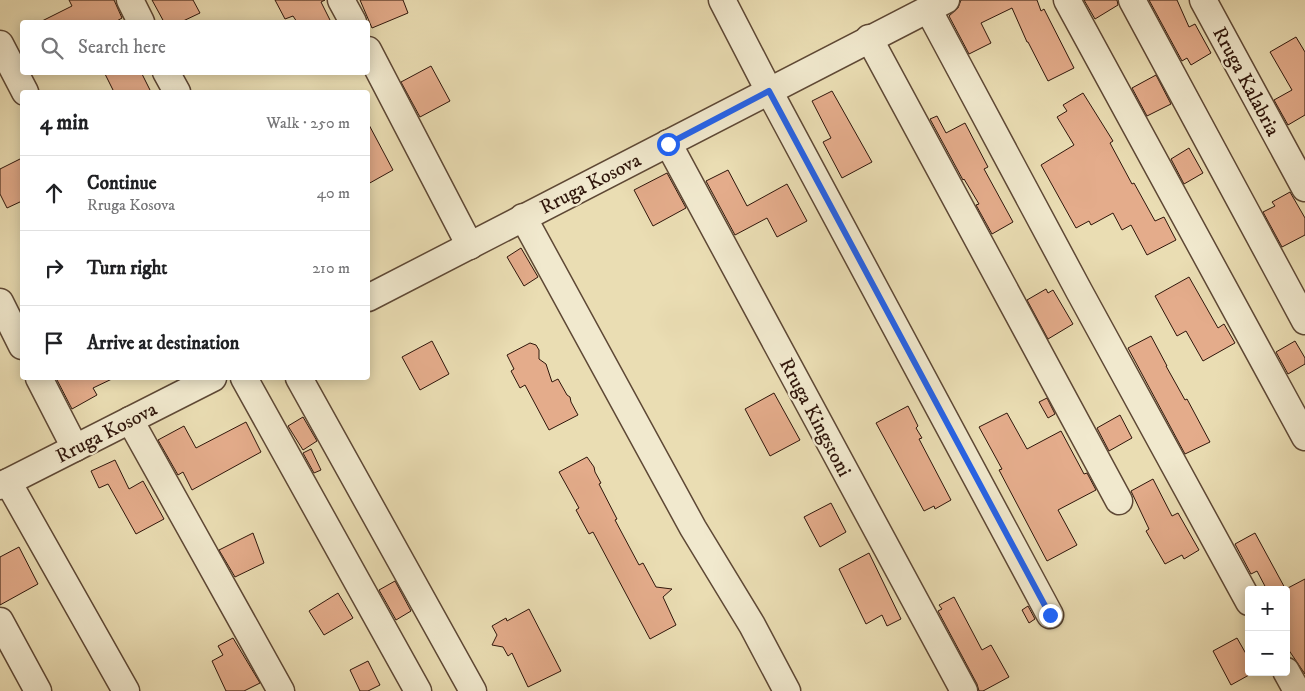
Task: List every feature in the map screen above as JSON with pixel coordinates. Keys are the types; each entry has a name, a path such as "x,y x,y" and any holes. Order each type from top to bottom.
{"street":[{"path":"130,0 140,20"},
{"path":"341,0 352,20"},
{"path":"722,0 1050,615"},
{"path":"1067,0 1305,438"},
{"path":"1132,0 1305,321"},
{"name":"Rruga Kalabria","path":"1203,0 1305,188"},
{"path":"923,6 1245,595"},
{"name":"Rruga Kosova","path":"370,297 769,91 869,38 923,6"},
{"path":"869,38 1119,501"},
{"path":"0,44 24,90"},
{"path":"370,54 470,246"},
{"path":"168,75 175,90"},
{"name":"Rruga Kingstoni","path":"668,144 964,691"},
{"path":"523,218 693,528 752,626 787,691"},
{"path":"0,302 20,342"},
{"path":"40,380 75,448"},
{"name":"Rruga Kosova","path":"4,484 130,420 178,385 203,380"},
{"path":"245,380 418,691"},
{"path":"300,380 473,691"},
{"path":"130,420 281,691"},
{"path":"4,484 126,691"},
{"path":"0,621 38,691"},
{"path":"1289,676 1297,691"}],"building":[{"path":"69,0 114,0 122,18 118,20 44,20 72,6"},
{"path":"152,0 193,0 200,13 185,20 163,20"},
{"path":"275,0 325,0 321,2 330,20 296,20 293,16 285,19"},
{"path":"360,0 403,0 408,13 372,28"},
{"path":"961,0 1037,0 1041,11 1044,9 1074,68 1048,81 1027,42 1012,8 981,23 991,43 969,54 949,16 958,8"},
{"path":"1084,0 1117,0 1118,5 1095,19"},
{"path":"1149,0 1177,0 1189,27 1195,24 1211,53 1191,65 1187,58 1182,61"},
{"path":"1296,37 1305,52 1305,115 1288,125 1274,100 1292,90 1270,52"},
{"path":"431,66 450,101 420,117 401,82"},
{"path":"106,75 142,75 150,90 113,90"},
{"path":"1156,75 1171,104 1147,116 1132,88"},
{"path":"832,91 872,162 842,178 823,142 831,138 812,101"},
{"path":"1083,93 1113,141 1110,143 1155,221 1164,217 1176,240 1147,255 1131,225 1122,230 1113,213 1091,225 1089,221 1076,228 1041,165 1074,145 1057,117 1067,111 1063,105"},
{"path":"937,116 946,133 965,123 988,167 984,169 1013,222 992,234 976,205 979,204 963,180 930,119"},
{"path":"370,127 393,170 370,183"},
{"path":"1189,148 1203,173 1184,184 1171,159"},
{"path":"20,159 20,202 7,208 0,194 0,169"},
{"path":"728,170 747,206 787,184 807,221 777,237 767,218 735,235 706,181"},
{"path":"667,173 686,208 653,226 634,190"},
{"path":"1290,192 1305,218 1305,235 1282,247 1263,212 1275,206 1272,202"},
{"path":"521,248 538,277 524,286 507,257"},
{"path":"1189,277 1218,328 1224,324 1235,343 1203,361 1186,331 1177,336 1155,296"},
{"path":"1046,289 1048,293 1053,290 1073,324 1048,339 1027,300"},
{"path":"1151,336 1210,442 1185,454 1128,348"},
{"path":"432,341 449,374 420,390 402,357"},
{"path":"1295,341 1305,358 1305,364 1288,374 1276,352"},
{"path":"530,343 536,345 539,350 539,359 546,364 552,382 558,379 570,397 578,415 549,430 525,385 520,388 511,371 514,369 507,355"},
{"path":"57,380 110,380 93,388 97,395 72,409"},
{"path":"774,393 800,440 770,456 745,409"},
{"path":"1047,398 1055,414 1048,418 1039,402"},
{"path":"908,406 922,438 919,439 951,500 935,509 934,506 924,511 876,423"},
{"path":"1007,413 1027,449 1061,431 1084,474 1087,473 1096,490 1058,510 1077,545 1047,561 999,470 1002,469 979,427"},
{"path":"1120,415 1132,438 1109,451 1097,428"},
{"path":"303,417 317,441 303,450 288,426"},
{"path":"246,422 261,452 192,490 183,472 178,475 158,440 184,426 196,448"},
{"path":"311,449 321,470 314,473 303,453"},
{"path":"587,457 594,467 601,483 599,484 617,519 615,520 639,565 643,563 656,587 672,589 663,597 676,625 650,639 593,532 589,534 576,510 579,508 559,472"},
{"path":"115,460 129,489 143,481 164,519 136,534 108,484 99,488 91,471"},
{"path":"1153,479 1172,516 1178,513 1199,550 1184,559 1182,555 1165,564 1146,531 1149,529 1131,491"},
{"path":"831,503 846,532 820,547 804,517"},
{"path":"253,533 264,563 235,577 219,550"},
{"path":"1255,533 1284,586 1265,586 1257,571 1251,574 1235,544"},
{"path":"19,547 38,584 0,605 0,557"},
{"path":"869,553 901,619 887,626 882,615 866,624 839,569"},
{"path":"1305,579 1305,674 1290,652 1290,587"},
{"path":"395,581 411,611 396,620 379,590"},
{"path":"338,593 353,618 324,635 309,611"},
{"path":"954,597 982,650 991,645 1009,677 983,691 979,691 938,611 942,609 939,605"},
{"path":"1028,606 1035,619 1029,623 1022,610"},
{"path":"529,609 561,671 528,687 512,653 508,656 503,647 492,645 497,635 492,626 506,618 507,621"},
{"path":"233,638 260,683 244,691 226,691 212,661 223,655 218,646"},
{"path":"1237,638 1245,652 1245,676 1247,676 1231,685 1213,651"},
{"path":"368,661 380,685 368,691 360,691 350,670"}],"route":[{"path":"668,144 769,91 1050,615"}]}
